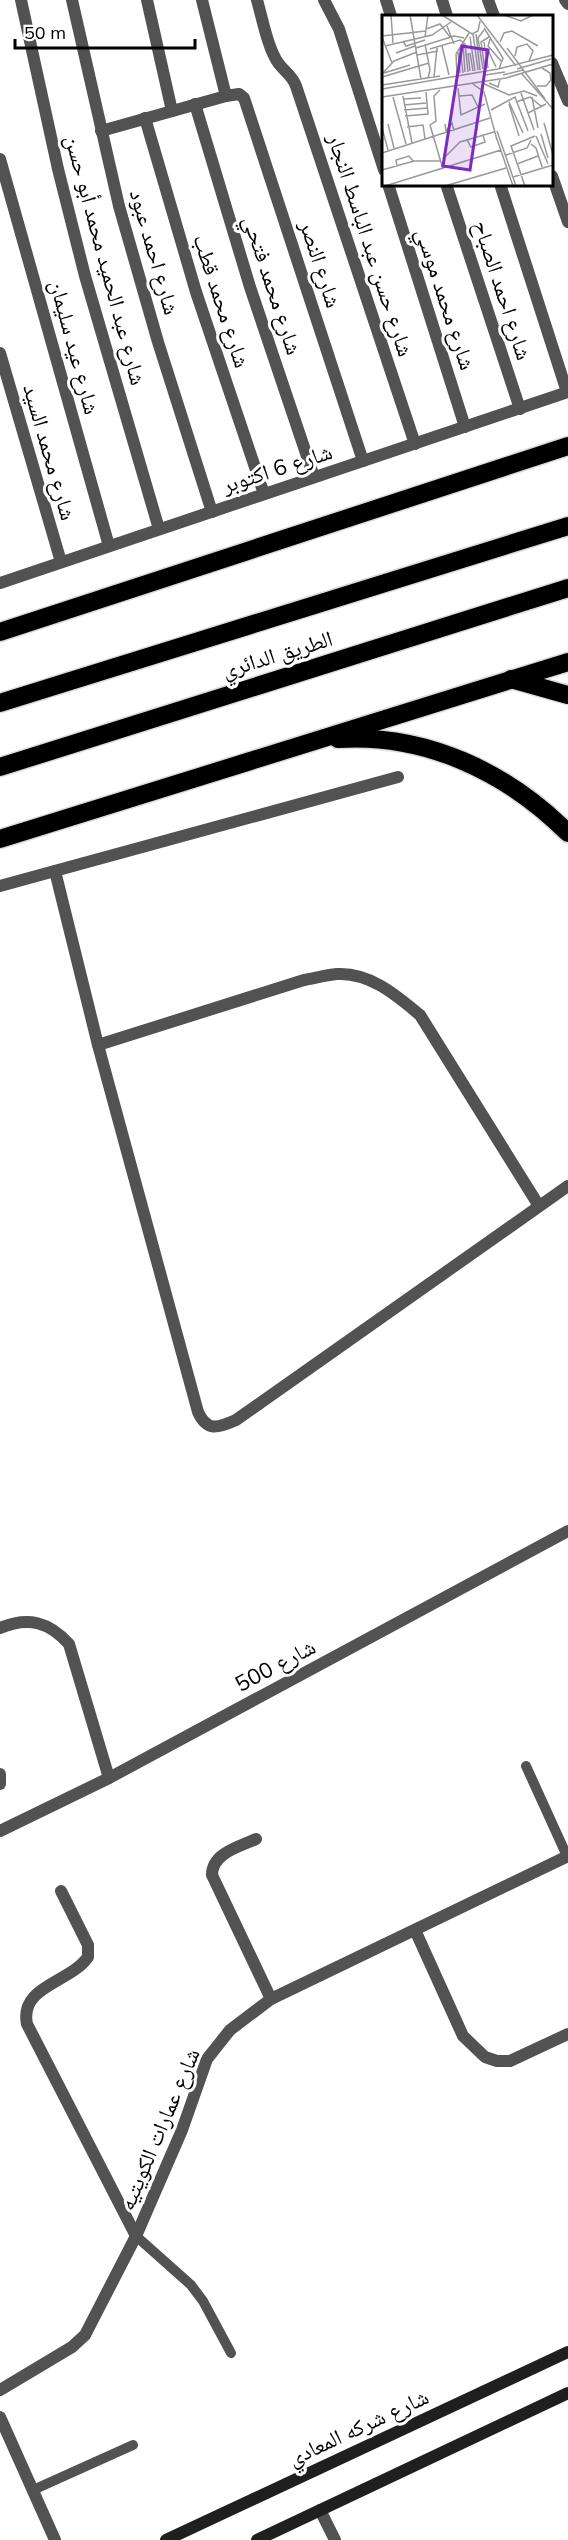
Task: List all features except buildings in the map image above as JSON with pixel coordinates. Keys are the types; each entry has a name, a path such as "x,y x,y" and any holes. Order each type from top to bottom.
{"highway":[{"path":"0,632 568,446"},
{"name":"الطريق الدائري","path":"0,703 568,526"},
{"name":"الطريق الدائري","path":"0,766 568,588"},
{"path":"0,839 568,662"},
{"path":"511,679 568,696"},
{"path":"315,740 378,739 439,752 469,763 506,782 549,813 568,833"}],"street":[{"name":"شارع عبد الحميد محمد أبو حسن","path":"21,0 58,169 85,276 159,530"},
{"name":"شارع احمد عبود","path":"72,0 119,206 212,512"},
{"path":"147,0 172,111"},
{"path":"101,131 226,96 202,0"},
{"name":"شارع حسن عبد الباسط النجار","path":"257,0 279,64 292,76 296,86 415,444"},
{"path":"324,0 339,29 382,165"},
{"path":"386,0 391,15"},
{"path":"442,0 447,15"},
{"path":"488,0 494,15"},
{"path":"565,0 568,4"},
{"path":"553,65 568,101"},
{"name":"شارع النصر","path":"226,96 239,94 244,98 363,461"},
{"name":"شارع محمد فتحي","path":"195,104 250,287 314,477"},
{"name":"شارع محمد قطب","path":"145,118 196,292 264,494"},
{"name":"شارع عيد سليمان","path":"0,159 109,546"},
{"path":"553,179 568,222"},
{"name":"شارع محمد موسي","path":"389,186 465,427"},
{"name":"شارع احمد الصباح","path":"447,186 519,409"},
{"path":"501,186 568,392"},
{"name":"شارع محمد السيد","path":"0,353 61,562"},
{"name":"شارع 6 اكتوبر","path":"0,582 568,392"},
{"path":"0,886 398,777"},
{"path":"55,871 98,1045 198,1412 203,1422 211,1426 222,1427 236,1420 568,1186"},
{"path":"98,1045 304,980 339,974 371,981 395,994 420,1016 539,1206"},
{"name":"شارع 500","path":"0,1831 109,1778 568,1531"},
{"path":"0,1628 12,1623 28,1621 44,1624 58,1632 69,1644 109,1778"},
{"path":"0,1774 0,1784"},
{"path":"256,1839 219,1857 212,1868 212,1875 271,1999"},
{"name":"شارع عمارات الكويتيه","path":"0,2390 72,2348 85,2334 136,2236 182,2130 207,2059 230,2030 271,1999 568,1856"},
{"path":"61,1891 88,1946 88,1957 73,1973 34,1995 26,2008 27,2024 136,2236"},
{"path":"415,1930 463,2036 485,2057 497,2061 510,2061 568,2034"},
{"name":"شارع شركه المعادي","path":"166,2540 568,2352"},
{"path":"257,2540 280,2535 320,2510 568,2393"},
{"path":"0,2417 55,2540"},
{"path":"320,2510 335,2540"}],"lane":[{"path":"526,1766 568,1856"},
{"path":"136,2236 191,2285 203,2301 231,2353"},
{"path":"33,2490 133,2445"}]}
